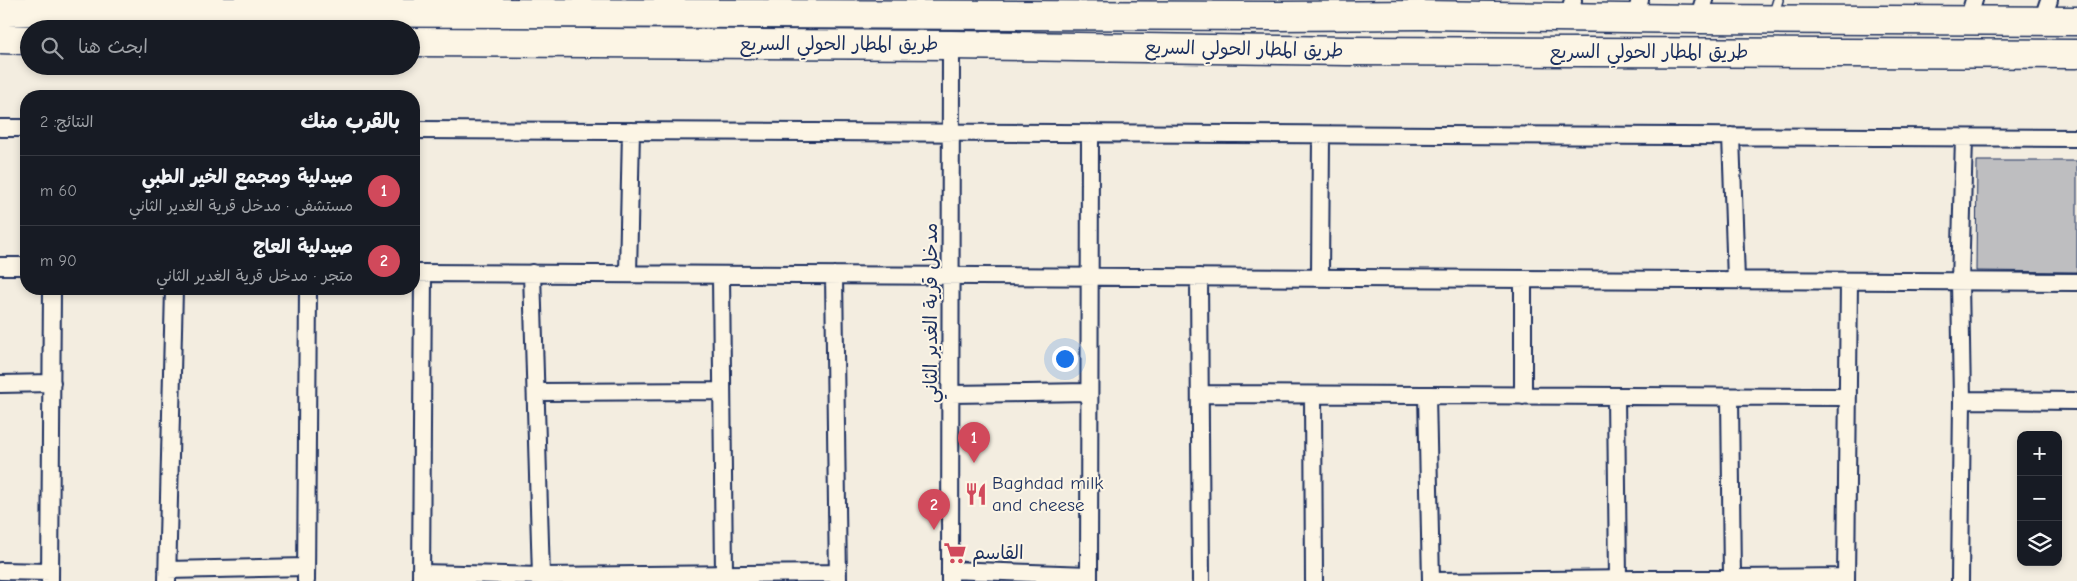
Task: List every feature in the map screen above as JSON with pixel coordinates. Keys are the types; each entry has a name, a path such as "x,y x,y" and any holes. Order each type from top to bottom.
{"highway":[{"name":"طريق المطار الحولي السريع","path":"0,11 115,6 236,20 392,6 1275,8 1360,10 1422,15 1496,9 2046,10 2077,21"},
{"path":"1346,51 1360,10"},
{"path":"1421,50 1416,32 1422,15"},
{"path":"0,40 20,40"},
{"name":"طريق المطار الحولي السريع","path":"420,42 951,45 1346,51 2077,54"}],"street":[{"name":"مدخل قرية الغدير الثاني","path":"950,576 951,45"},
{"path":"0,128 20,128"},
{"path":"420,130 2077,138"},
{"path":"628,274 631,131"},
{"path":"950,576 1089,578 1090,133"},
{"path":"1320,278 1321,134"},
{"path":"1731,136 1736,280"},
{"path":"1960,581 1962,400 1960,282 1964,138"},
{"path":"0,266 20,266"},
{"path":"420,273 2077,282"},
{"path":"532,273 540,576"},
{"path":"721,274 724,574"},
{"path":"418,295 421,577 724,574 838,577 834,275"},
{"path":"1199,277 1201,581"},
{"path":"1523,279 1523,396"},
{"path":"1427,395 1432,581 1732,578 1846,579 1849,281"},
{"path":"0,571 50,576 52,295"},
{"path":"174,295 167,576 306,574 308,295"},
{"path":"0,384 52,383"},
{"path":"536,392 722,390"},
{"path":"950,394 1089,392"},
{"path":"1200,394 1847,397"},
{"path":"1313,395 1314,581"},
{"path":"1616,396 1618,579"},
{"path":"1730,397 1732,578"},
{"path":"1962,400 2077,401"}],"building":[{"path":"1977,161 2077,161 2077,272 1976,271"}],"place":[{"name":"صيدلية ومجمع الخير الطبي","path":"974,463"},
{"name":"Baghdad milk and cheese","path":"976,494"},
{"name":"صيدلية العاج","path":"934,530"},
{"name":"القاسم","path":"955,553"}]}
